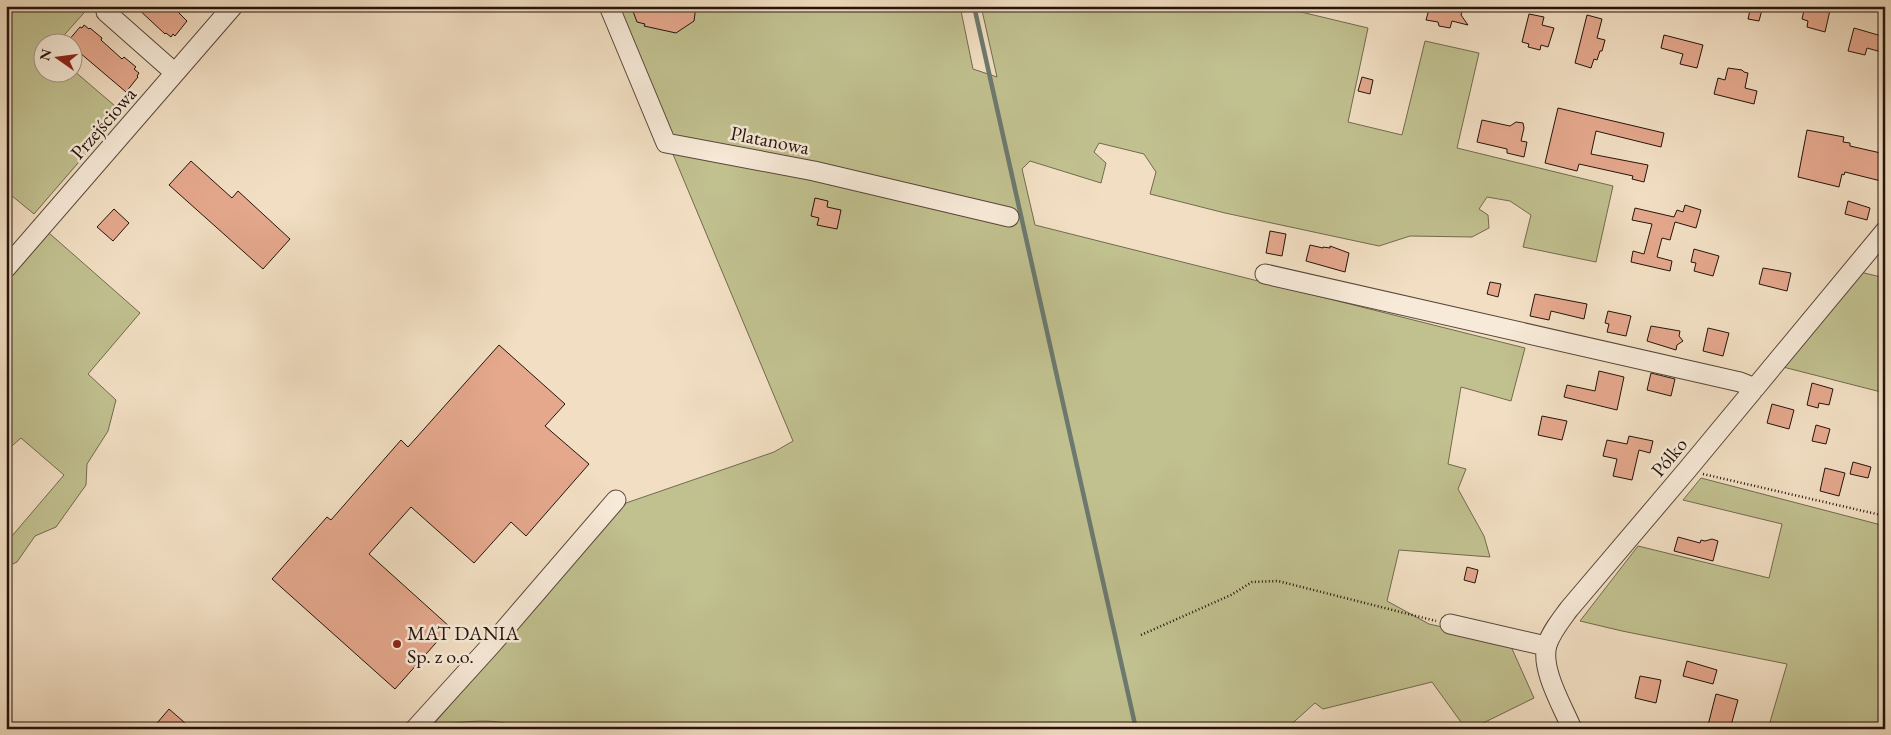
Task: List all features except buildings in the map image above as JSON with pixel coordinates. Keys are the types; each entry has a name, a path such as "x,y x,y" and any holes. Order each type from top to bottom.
{"street":[{"name":"Przejściowa","path":"6,268 233,6"},
{"name":"Platanowa","path":"609,6 666,143 814,171 1009,217"},
{"path":"106,12 175,73"},
{"name":"Pólko","path":"1546,646 1554,630 1569,609 1885,231"},
{"path":"1265,274 1635,357 1740,382 1755,388"},
{"path":"415,729 492,644 616,500"},
{"path":"1450,624 1546,646 1548,670 1572,729"}],"path":[{"path":"1687,470 1885,516"},
{"path":"1141,635 1231,595 1252,582 1278,581 1450,624"}],"shaded area":[{"path":"6,6 90,6 67,32 32,32 32,82 82,82 82,78 122,112 34,214 6,191"},
{"path":"611,6 960,6 973,69 997,77 981,6 1276,6 1368,28 1348,122 1402,135 1425,41 1479,53 1457,148 1613,186 1596,262 1523,247 1531,215 1510,201 1487,197 1479,209 1488,215 1489,228 1472,237 1410,236 1379,246 1225,213 1150,194 1156,172 1144,154 1099,143 1094,152 1106,163 1101,183 1030,161 1022,169 1035,225 1525,348 1511,401 1461,387 1448,464 1466,469 1458,489 1484,536 1490,557 1399,550 1387,601 1429,624 1509,642 1534,698 1471,729 1466,729 1432,682 1323,709 1315,703 1286,729 518,729 500,722 488,721 463,722 431,727 626,503 774,452 793,441"},
{"path":"49,233 140,313 88,374 116,400 108,431 87,464 86,485 56,527 35,536 17,562 6,567 6,543 64,475 21,438 6,451 6,283"},
{"path":"1860,272 1885,278 1885,393 1783,367"},
{"path":"1701,478 1885,526 1885,729 1768,729 1787,664 1580,621 1638,546 1769,578 1782,524 1683,500"}],"waterway":[{"path":"974,6 1136,729"}],"place":[{"name":"MAT DANIA Sp. z o.o.","path":"397,644"}]}
